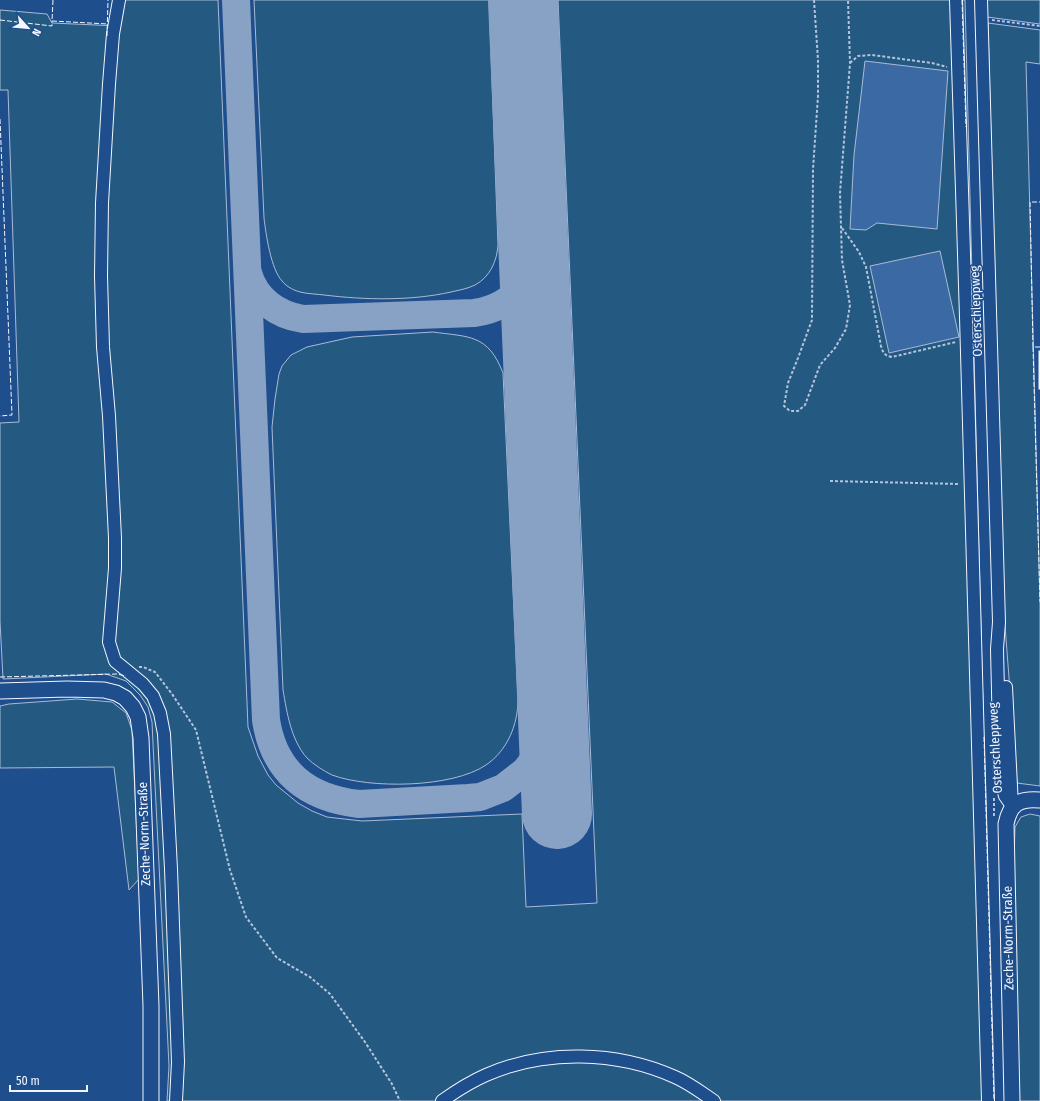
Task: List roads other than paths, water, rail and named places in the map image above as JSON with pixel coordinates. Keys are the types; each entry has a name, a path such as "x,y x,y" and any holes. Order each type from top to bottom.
{"main road":[{"name":"Zeche-Norm-Straße","path":"0,691 67,689 104,690 116,693 125,698 133,707 138,717 141,738 151,1006 151,1101"},
{"path":"1005,805 1031,799 1040,800"},
{"name":"Zeche-Norm-Straße","path":"1005,805 1008,814 1006,824 1012,1101"}],"street":[{"path":"119,0 113,34 102,203 101,276 103,347 109,416 115,538 115,568 109,642 115,661 143,684 153,696 160,712 164,734 171,869 178,1062 176,1101"},
{"path":"956,0 988,1101"},
{"name":"Osterschleppweg","path":"981,0 999,622 997,649 1000,776 1005,796 1005,805"},
{"path":"442,1101 461,1088 486,1075 513,1065 543,1059 570,1057 615,1060 641,1065 676,1077 714,1101"}]}
